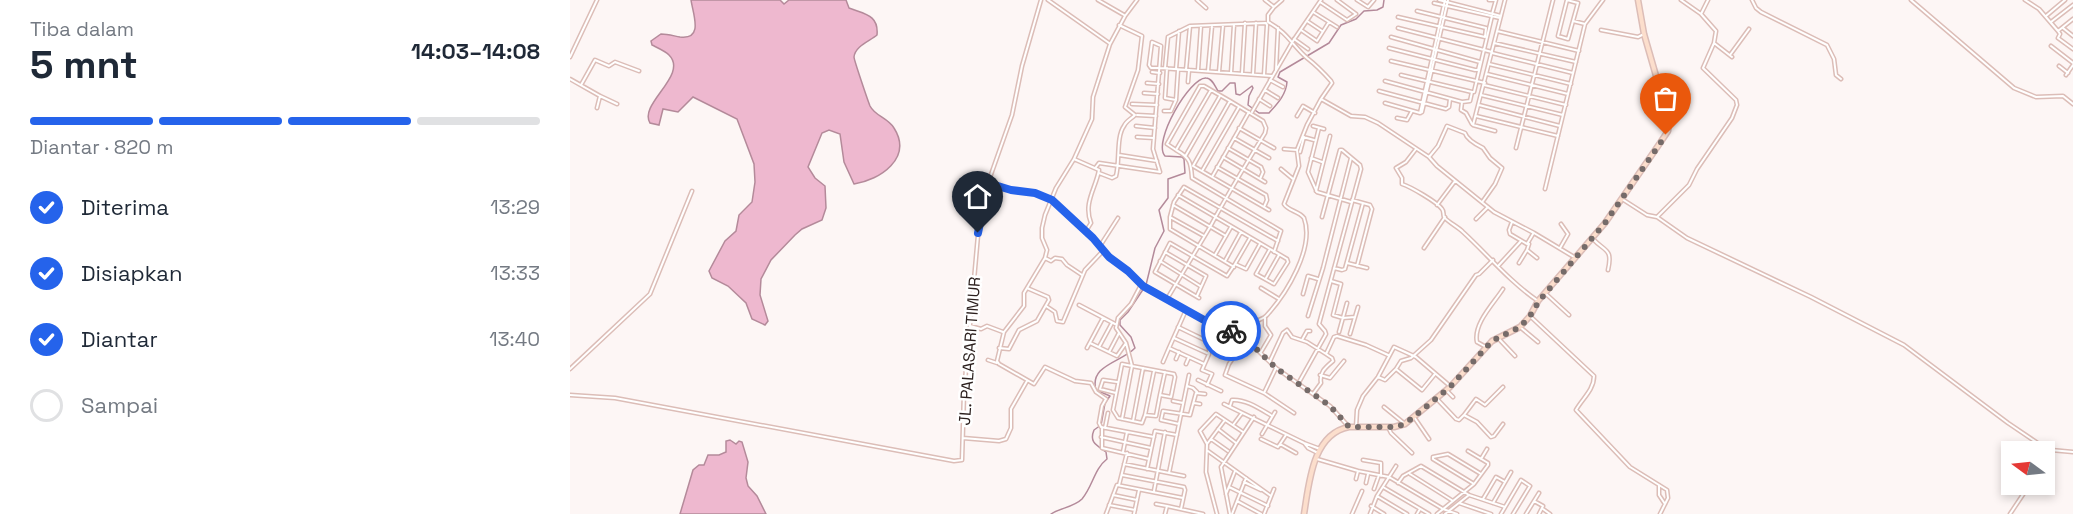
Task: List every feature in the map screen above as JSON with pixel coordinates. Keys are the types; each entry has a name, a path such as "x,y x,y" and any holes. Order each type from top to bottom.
{"street":[{"path":"570,57 597,0"},
{"name":"JL. PALASARI TIMUR","path":"570,395 615,398 954,461 962,459 964,392 979,224 988,183 1012,115 1022,66 1041,0"},
{"path":"1048,0 1110,44"},
{"path":"1098,0 1125,16"},
{"path":"997,363 1004,332 1024,306 1024,293 1045,258 1047,247 1042,238 1042,228 1061,178 1074,159 1092,119 1093,97 1110,44 1119,25 1137,0"},
{"path":"1197,0 1206,8"},
{"path":"1265,0 1274,7"},
{"path":"1264,75 1268,15 1282,0"},
{"path":"1212,177 1239,128 1260,99 1294,40 1320,1 1347,20 1356,14 1336,0"},
{"path":"1357,0 1368,7 1374,0"},
{"path":"1439,0 1501,17"},
{"path":"1385,81 1469,103 1485,50 1495,0 1489,0"},
{"path":"1473,125 1504,0"},
{"path":"1516,148 1553,0"},
{"path":"1567,0 1578,3 1573,21 1568,39 1558,36 1567,0"},
{"path":"1545,189 1585,24 1603,0"},
{"path":"1638,0 1644,34 1669,126"},
{"path":"1657,217 1689,184 1732,118 1737,105 1737,100 1703,69 1714,43 1716,31 1701,14 1681,0"},
{"path":"1701,14 1708,0"},
{"path":"1752,0 1761,12 1827,45 1834,59 1836,75 1841,79"},
{"path":"1911,0 2008,84 2025,94 2044,98 2063,96 2073,104"},
{"path":"2025,0 2046,16 2058,30 2060,34 2058,38 2073,49"},
{"path":"2046,16 2065,0"},
{"path":"1434,3 1446,2"},
{"path":"1385,103 1422,113 1446,2"},
{"path":"2051,22 2073,5"},
{"path":"1398,17 1484,38 1485,36 1486,28 1417,11"},
{"path":"1313,12 1337,27"},
{"path":"1307,21 1323,32"},
{"path":"1573,21 1585,24"},
{"path":"2058,30 2072,21"},
{"path":"1301,30 1317,41 1329,22"},
{"path":"1242,73 1245,23"},
{"path":"1253,74 1256,23"},
{"path":"1176,100 1165,98 1167,39 1190,26 1268,23 1308,49"},
{"path":"1231,73 1234,24"},
{"path":"1099,173 1115,178 1119,166 1122,127 1135,115 1125,107 1138,70 1142,36 1119,25"},
{"path":"1219,72 1223,25"},
{"path":"1188,82 1190,26"},
{"path":"1197,70 1201,26"},
{"path":"1208,71 1212,26"},
{"path":"1276,71 1278,28"},
{"path":"1398,28 1573,73"},
{"path":"2062,28 2073,36"},
{"path":"1714,43 1731,56 1749,29"},
{"path":"1601,30 1636,37 1644,34"},
{"path":"1164,111 1171,111 1176,100 1179,31"},
{"path":"1497,31 1579,51"},
{"path":"1389,48 1478,70 1479,62 1390,37"},
{"path":"1294,40 1304,54 1316,63 1332,82 1307,125 1298,151 1299,166 1284,204 1285,207 1298,212 1304,218 1306,246 1285,292 1265,318 1255,322 1247,340 1229,364 1225,375 1264,393 1294,413"},
{"path":"1096,167 1099,163 1159,173 1153,149 1160,73 1160,68 1161,45 1152,42 1149,67 1160,68 1166,68 1188,70 1197,70 1231,73 1242,73 1264,75 1283,87"},
{"path":"1494,43 1576,62"},
{"path":"2051,46 2073,64 2067,74 2059,66"},
{"path":"581,86 595,60 609,66 615,62 639,70"},
{"path":"1391,61 1566,105"},
{"path":"1489,64 1571,84"},
{"path":"1152,72 1160,73"},
{"path":"1487,74 1568,94"},
{"path":"1401,75 1472,93"},
{"path":"570,79 616,104"},
{"path":"1147,83 1159,84"},
{"path":"1167,299 1227,198 1232,188 1264,133 1265,123 1251,112 1200,86 1167,144 1186,156 1193,166 1232,188 1269,210"},
{"path":"1176,150 1211,90"},
{"path":"1265,90 1278,98"},
{"path":"1379,91 1448,109 1450,99"},
{"path":"1144,93 1158,94"},
{"path":"1186,156 1220,95"},
{"path":"1481,95 1563,115"},
{"path":"597,108 600,96"},
{"path":"1260,99 1270,106"},
{"path":"1321,99 1351,117 1365,117 1378,123 1429,157 1488,207 1576,258"},
{"path":"1230,101 1193,166 1192,178 1281,231 1274,252"},
{"path":"1304,514 1319,451 1331,434 1349,427 1388,427 1405,424 1437,399 1486,347 1520,327 1622,199 1686,101"},
{"path":"1462,102 1461,110 1466,113 1473,125 1495,131"},
{"path":"1132,104 1157,105"},
{"path":"1479,105 1560,126"},
{"path":"1297,116 1303,106 1315,112"},
{"path":"1202,171 1239,107"},
{"path":"1397,118 1407,120 1412,111"},
{"path":"1137,115 1156,116"},
{"path":"1476,116 1558,136"},
{"path":"1136,126 1155,128"},
{"path":"1313,126 1324,129"},
{"path":"1429,157 1438,146 1447,126 1465,133 1478,147 1483,148 1490,158 1502,168 1495,184 1482,202"},
{"path":"1239,128 1274,148"},
{"path":"1319,128 1308,172 1316,191 1372,206 1358,266"},
{"path":"1316,191 1330,136"},
{"path":"1137,137 1154,138"},
{"path":"1303,137 1316,140"},
{"path":"1234,138 1269,158"},
{"path":"1228,148 1263,169 1260,179"},
{"path":"1284,149 1298,151"},
{"path":"1416,149 1406,162 1397,167 1396,171 1402,178 1402,184 1411,187 1437,205 1444,211 1445,217 1479,246 1487,257 1493,260 1525,292 1539,301"},
{"path":"1298,384 1326,334 1318,324 1361,168 1340,150 1322,217"},
{"path":"1119,155 1157,161"},
{"path":"1223,157 1265,182"},
{"path":"1311,158 1323,162"},
{"path":"1308,316 1351,158"},
{"path":"1074,159 1100,170 1089,201 1088,212 1091,223 1085,231"},
{"path":"1217,167 1266,195 1267,200 1264,207"},
{"path":"1281,170 1293,178"},
{"path":"1437,205 1455,181"},
{"path":"988,183 1011,190 1035,193 1052,200 1103,251 1142,285 1247,340 1276,368 1330,406 1349,427"},
{"path":"1260,244 1246,268 1225,261 1170,230 1170,217 1178,195 1185,186 1278,241"},
{"path":"570,369 651,294 692,191"},
{"path":"1178,195 1260,244 1270,249 1287,259 1288,262 1275,283 1256,273 1270,249"},
{"path":"1622,199 1647,215 1657,217 1687,238 1811,297 1904,345 2008,423 2036,441"},
{"path":"1334,268 1344,270 1363,203"},
{"path":"1173,205 1226,236"},
{"path":"1476,219 1488,207"},
{"path":"1170,217 1204,236"},
{"path":"1424,248 1445,217"},
{"path":"1100,246 1118,218"},
{"path":"1512,222 1510,234 1528,244"},
{"path":"1560,248 1568,234 1561,224"},
{"path":"1215,255 1231,226"},
{"path":"1225,261 1241,232"},
{"path":"1519,263 1534,232"},
{"path":"1165,252 1206,276 1200,285 1198,297 1155,272 1160,261 1165,252 1171,243 1228,275 1250,238"},
{"path":"1593,238 1610,255 1608,270"},
{"path":"1499,266 1521,241"},
{"path":"1527,250 1537,258"},
{"path":"1047,306 1055,312 1057,321 1063,321 1083,276 1090,264 1103,251"},
{"path":"1265,279 1280,255"},
{"path":"1045,258 1051,261 1055,258 1062,259 1067,266 1083,276"},
{"path":"1378,377 1384,380 1404,359 1411,358 1431,340 1476,274 1479,274 1493,260"},
{"path":"1160,261 1200,285"},
{"path":"1347,263 1367,268"},
{"path":"1303,294 1308,276 1318,279"},
{"path":"1330,281 1340,283 1341,286 1333,315 1343,318 1355,317"},
{"path":"1099,347 1142,285"},
{"path":"999,348 1009,349 1019,330 1037,321 1047,306 1048,297 1027,288"},
{"path":"1261,288 1279,299"},
{"path":"1486,347 1477,342 1476,334 1486,314 1503,290"},
{"path":"1545,293 1569,315"},
{"path":"1339,332 1347,303"},
{"path":"1079,306 1114,323 1126,343 1132,366 1122,419"},
{"path":"1350,334 1358,307"},
{"path":"1162,362 1186,310"},
{"path":"1530,316 1594,376 1590,390 1576,408 1577,412 1630,467 1669,491 1660,514"},
{"path":"1087,348 1103,318"},
{"path":"1261,352 1271,335 1265,326 1265,318"},
{"path":"970,326 981,329 987,326 1004,332"},
{"path":"1178,327 1209,342 1209,354 1202,370 1212,374 1207,385"},
{"path":"1520,327 1538,342"},
{"path":"1270,361 1284,330 1288,331 1292,337 1302,340 1332,358 1333,361 1320,375 1321,382 1313,394"},
{"path":"1302,340 1307,331 1310,331"},
{"path":"1109,352 1119,332"},
{"path":"1326,354 1334,338 1338,336 1388,355"},
{"path":"1173,338 1209,354"},
{"path":"1498,338 1515,356"},
{"path":"1090,343 1119,356 1126,343"},
{"path":"1356,427 1357,410 1363,396 1378,377 1392,348 1396,346 1413,355 1450,386"},
{"path":"1170,348 1204,364"},
{"path":"1176,359 1179,352"},
{"path":"1186,364 1189,357"},
{"path":"988,360 1036,384 1043,369 1047,367 1075,381 1091,383 1095,392 1106,399 1101,409 1102,448 1149,459"},
{"path":"1320,375 1330,378 1344,361"},
{"path":"1154,370 1143,423 1116,417 1113,411 1121,366 1124,364 1165,372 1175,375 1172,395 1170,397 1160,395"},
{"path":"1133,421 1143,368"},
{"path":"1264,393 1276,368"},
{"path":"1396,369 1421,390 1436,374"},
{"path":"1155,416 1165,372"},
{"path":"1169,473 1189,375"},
{"path":"1116,393 1100,389 1103,380 1118,382"},
{"path":"1198,380 1221,391"},
{"path":"963,438 999,441 1006,439 1011,428 1011,409 1027,381"},
{"path":"1187,386 1193,388 1197,393 1205,394"},
{"path":"1437,399 1459,420 1476,399 1485,405 1503,387"},
{"path":"1446,390 1453,397"},
{"path":"1160,419 1164,410 1190,415 1197,393"},
{"path":"1229,407 1232,400 1236,399 1249,403 1272,416"},
{"path":"1173,401 1183,403"},
{"path":"1194,403 1200,404"},
{"path":"1224,404 1304,443 1308,448 1319,451"},
{"path":"1384,407 1405,424"},
{"path":"1102,427 1108,412"},
{"path":"1233,425 1243,412"},
{"path":"1262,434 1275,412"},
{"path":"1145,415 1179,424"},
{"path":"1217,514 1206,472 1207,444 1200,431 1215,415 1243,432"},
{"path":"1464,415 1477,422 1492,437 1503,424"},
{"path":"1231,514 1221,472 1222,463 1254,417"},
{"path":"1414,417 1429,439"},
{"path":"1207,444 1225,419"},
{"path":"1102,427 1154,437"},
{"path":"1388,427 1391,433 1412,453"},
{"path":"1218,429 1236,443"},
{"path":"1147,469 1157,431 1177,435"},
{"path":"1123,452 1127,432"},
{"path":"1154,492 1166,432"},
{"path":"1261,439 1276,447 1286,435"},
{"path":"1101,437 1151,448"},
{"path":"1211,440 1229,452"},
{"path":"1280,444 1296,453"},
{"path":"1481,459 1487,449"},
{"path":"2055,450 2073,452"},
{"path":"1208,451 1245,480 1271,496"},
{"path":"1445,511 1473,484 1488,464 1468,451"},
{"path":"1106,514 1117,486 1119,486 1127,453"},
{"path":"1473,484 1433,458 1448,453 1481,474"},
{"path":"1317,459 1389,477 1445,511 1457,514"},
{"path":"1364,460 1381,462 1380,476 1374,489"},
{"path":"1124,464 1184,476"},
{"path":"1370,514 1371,506 1396,466"},
{"path":"1398,483 1421,466 1469,495 1505,507"},
{"path":"1226,494 1235,471"},
{"path":"1356,479 1358,471"},
{"path":"1492,502 1511,472"},
{"path":"1366,483 1368,473"},
{"path":"1410,474 1454,501"},
{"path":"1122,475 1184,487 1181,509"},
{"path":"1483,500 1495,478 1505,482"},
{"path":"1231,514 1245,480"},
{"path":"1501,514 1520,481 1529,485 1514,514"},
{"path":"1659,485 1659,495 1665,504"},
{"path":"1119,486 1183,498"},
{"path":"1229,487 1268,506"},
{"path":"1383,487 1428,514"},
{"path":"1237,501 1263,514 1274,489"},
{"path":"1109,506 1135,512 1139,490"},
{"path":"1352,514 1362,491"},
{"path":"1526,514 1539,493"},
{"path":"1113,495 1137,500"},
{"path":"1437,514 1469,495"},
{"path":"2010,514 2023,495"},
{"path":"1377,496 1407,514"},
{"path":"1534,501 1544,506 1539,514"},
{"path":"1459,503 1491,514"},
{"path":"1156,504 1203,514"},
{"path":"1165,514 1167,506"},
{"path":"1371,506 1384,514"},
{"path":"1417,514 1420,509"},
{"path":"1542,509 1550,514"}],"shaded area":[{"path":"691,0 780,0 784,4 789,0 846,0 849,8 873,19 877,28 877,35 860,47 854,57 870,106 894,128 899,139 897,158 891,166 874,178 854,184 844,162 840,134 829,130 822,133 808,167 815,178 825,186 826,208 822,220 802,229 771,260 761,279 760,295 768,321 765,325 752,319 746,303 728,286 712,278 709,271 725,241 736,231 739,215 752,202 755,182 754,164 737,119 693,97 678,112 663,109 659,125 650,123 648,115 673,71 673,63 669,55 652,45 651,41 661,34 687,37 692,34 695,30 695,19"},
{"path":"730,440 736,444 739,441 742,442 748,462 746,478 748,486 757,496 766,514 680,514 693,470 699,465 704,465 708,455 719,455 726,452 726,441"}],"waterway":[{"path":"1051,514 1082,499 1099,468 1107,459 1106,452 1096,445 1092,438 1094,430 1101,425 1105,403 1110,396 1096,390 1095,382 1102,369 1135,348 1131,337 1120,325 1120,320 1146,285 1155,248 1164,231 1159,210 1168,198 1168,179 1185,173 1184,159 1165,156 1162,149 1168,125 1175,111 1191,88 1199,80 1208,78 1218,91 1222,91 1230,83 1235,83 1236,94 1240,95 1252,86 1248,105 1259,113 1269,113 1285,91 1287,82 1278,77 1280,72 1329,43 1341,25 1356,19 1364,11 1383,7 1384,0"}],"way so far":[{"path":"1231,331 1246,339 1276,368 1330,406 1349,427 1402,426 1450,387 1492,341 1520,327 1530,316 1539,301 1605,223 1666,135"}],"route":[{"path":"978,233 988,183 1011,190 1026,190 1035,193 1052,200 1093,238 1109,257 1143,286 1213,325 1231,331"}]}
